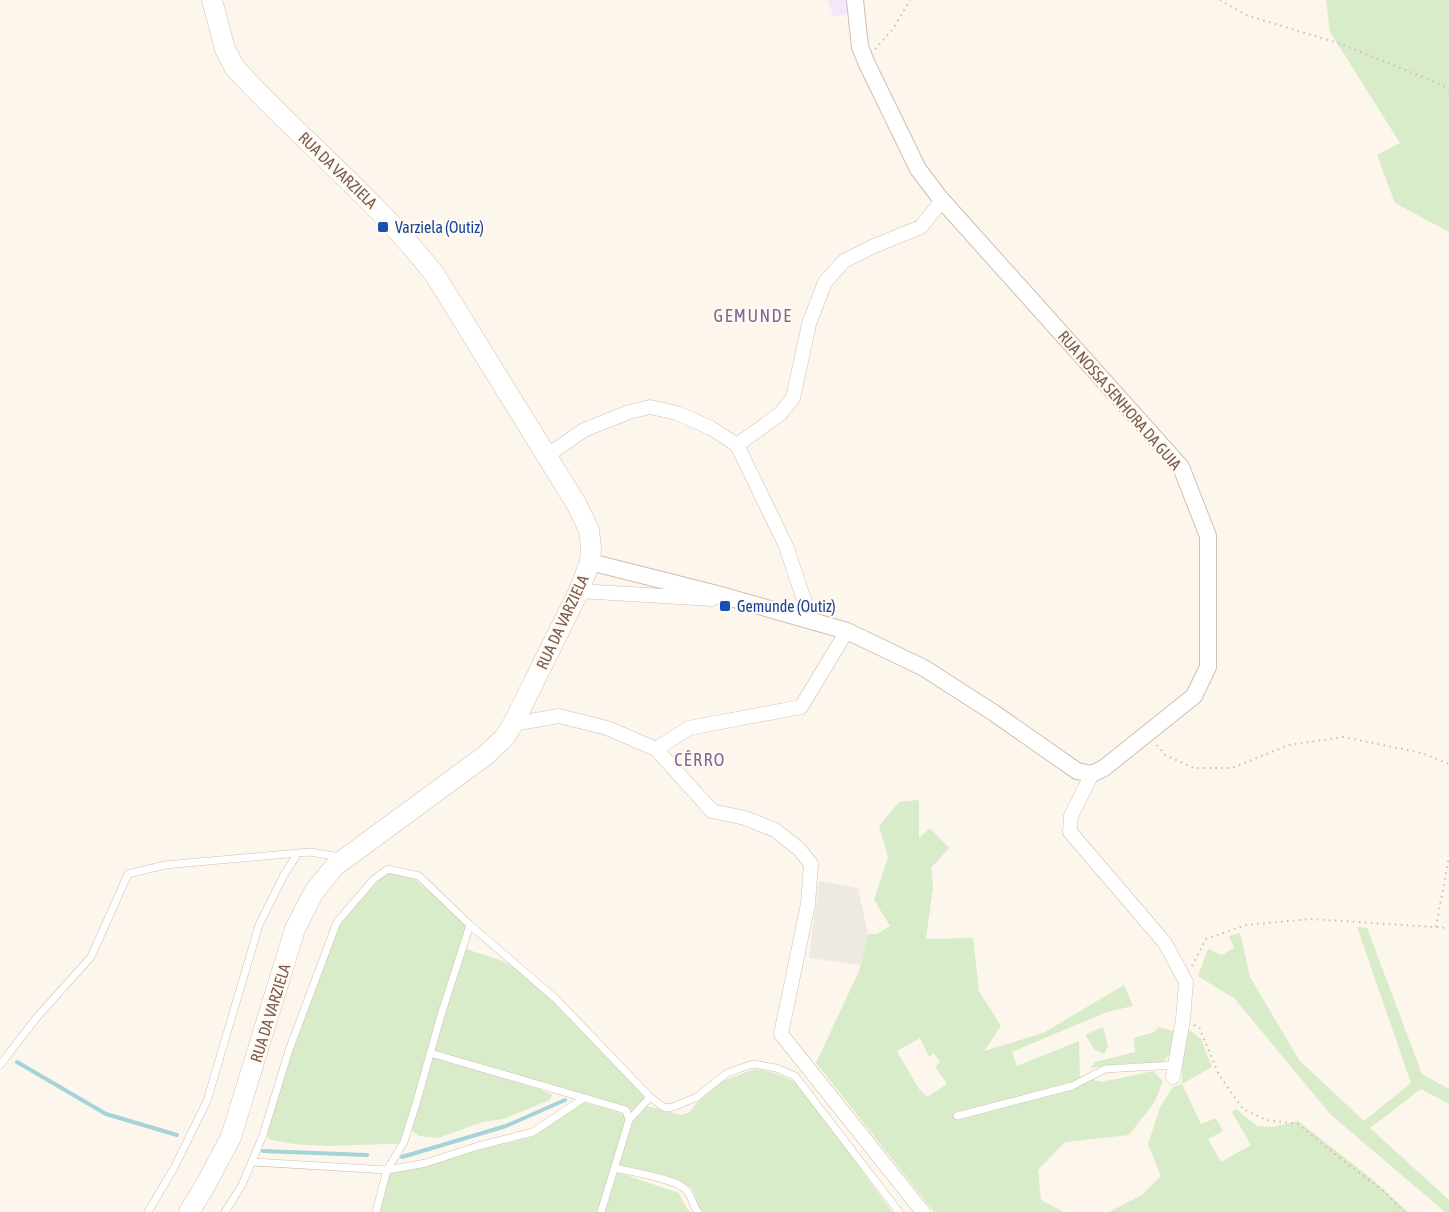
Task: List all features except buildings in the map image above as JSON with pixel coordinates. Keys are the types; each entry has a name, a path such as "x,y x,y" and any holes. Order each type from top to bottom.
{"main road":[{"name":"RUA DA VARZIELA","path":"189,1212 231,1137 295,929 314,892 335,866 486,755 504,738 579,591 590,562 589,530 577,505 435,275 411,244 379,210 236,68 225,49 212,0"}],"street":[{"name":"RUA NOSSA SENHORA DA GUIA","path":"855,0 862,53 918,169 942,200 1181,467 1208,536 1208,667 1194,696 1104,768 1092,774"},
{"path":"737,446 780,414 793,398 809,324 825,282 844,261 921,227 942,200"},
{"path":"546,457 584,430 629,412 650,407 686,417 711,428 737,446 786,546 804,600 804,619"},
{"path":"590,562 717,594 847,631 924,668 994,713 1064,763 1077,771 1092,774 1071,816 1070,832 1164,943 1186,982 1183,1019 1174,1071"},
{"path":"579,591 712,599 717,594"},
{"path":"656,749 689,728 801,707 847,631"},
{"path":"513,724 559,716 607,728 656,749 712,811 745,818 775,830 799,849 811,864 808,904 781,1034 922,1212"}],"lane":[{"path":"0,1065 37,1017 90,957 128,874 165,865 310,852 346,858"},
{"path":"148,1212 174,1168 207,1101 259,925 284,875 298,853"},
{"path":"225,1212 242,1185 263,1135 289,1050 337,922 374,879 388,869 419,876 470,925 556,999 650,1097 664,1108 673,1107 697,1097 728,1073 753,1064 776,1068 795,1076 899,1212"},
{"path":"376,1212 387,1170 404,1142 470,925"},
{"path":"430,1053 626,1110 629,1119"},
{"path":"957,1116 1072,1086 1105,1069 1174,1071"},
{"path":"601,1212 629,1119 650,1097"},
{"path":"252,1162 387,1170 426,1163 478,1146 533,1132 584,1098"},
{"path":"615,1168 673,1182 684,1188 690,1195 698,1212"}],"path":[{"path":"862,53 875,49 881,43 893,29 910,0"},
{"path":"1220,0 1246,15 1341,44 1449,89"},
{"path":"1148,733 1166,755 1194,768 1232,768 1289,745 1343,737 1422,753 1449,764"},
{"path":"1436,927 1449,857"},
{"path":"1186,982 1194,960 1206,939 1246,925 1311,919 1449,928"},
{"path":"1183,1019 1199,1027 1219,1075 1243,1109 1266,1120 1298,1124 1384,1191 1404,1212"}],"shaded area":[{"path":"828,0 847,0 847,15 833,16"},
{"path":"819,881 858,888 868,934 860,965 809,958"}],"green space":[{"path":"1326,0 1449,0 1449,232 1395,203 1377,155 1400,143 1330,32"},
{"path":"919,800 919,838 930,828 949,848 931,868 933,887 926,939 973,938 979,991 1001,1026 984,1051 1043,1033 1124,985 1133,1006 1107,1012 1012,1052 1017,1066 1079,1041 1080,1076 1101,1082 1153,1071 1163,1081 1154,1103 1129,1135 1065,1142 1038,1170 1041,1200 1064,1212 934,1212 816,1063 859,971 868,934 877,934 890,926 874,900 888,857 879,826 899,802","holes":["920,1038 929,1057 934,1053 940,1062 935,1067 947,1084 927,1097 919,1089 897,1051"]},
{"path":"388,873 412,877 458,916 465,925 465,932 401,1140 397,1144 332,1146 269,1139 267,1134 293,1044 337,926 373,885"},
{"path":"1357,927 1367,928 1422,1074 1449,1089 1449,1104 1421,1089 1370,1128 1449,1200 1449,1212 1445,1212 1330,1114 1235,999 1198,976 1208,949 1222,955 1234,948 1229,936 1240,933 1250,977 1299,1060 1364,1121 1411,1083"},
{"path":"466,949 503,961 522,973 559,1006 645,1096 635,1111 433,1051"},
{"path":"1103,1027 1108,1046 1104,1054 1095,1050 1085,1035"},
{"path":"1159,1027 1174,1031 1174,1049 1162,1063 1133,1063 1090,1068 1095,1062 1135,1052 1134,1038 1154,1032"},
{"path":"1188,1029 1201,1039 1212,1067 1182,1084 1182,1067"},
{"path":"432,1057 552,1095 550,1100 503,1119 483,1122 438,1138 419,1136 411,1130"},
{"path":"755,1069 775,1073 795,1082 892,1212 701,1212 694,1192 687,1184 658,1174 619,1165 629,1126 647,1106 681,1115 690,1112 702,1096 722,1081"},
{"path":"1182,1084 1201,1124 1216,1118 1223,1131 1208,1139 1221,1162 1251,1145 1232,1112 1236,1109 1257,1126 1273,1127 1298,1121 1373,1180 1408,1212 1109,1212 1142,1195 1161,1176 1148,1144 1160,1107 1173,1087"},
{"path":"582,1102 616,1111 625,1116 626,1122 599,1212 379,1212 388,1176 391,1173 418,1168 462,1154 532,1137"},
{"path":"617,1172 679,1193 691,1212 605,1212"}],"waterway":[{"path":"17,1062 106,1114 177,1135"},
{"path":"402,1157 506,1126 565,1100"},
{"path":"263,1151 367,1155"}],"place":[{"name":"Varziela (Outiz)","path":"383,227"},
{"name":"Gemunde (Outiz)","path":"725,606"}],"district":[{"name":"GEMUNDE","path":"753,316"},
{"name":"CÊRRO","path":"700,760"}]}
